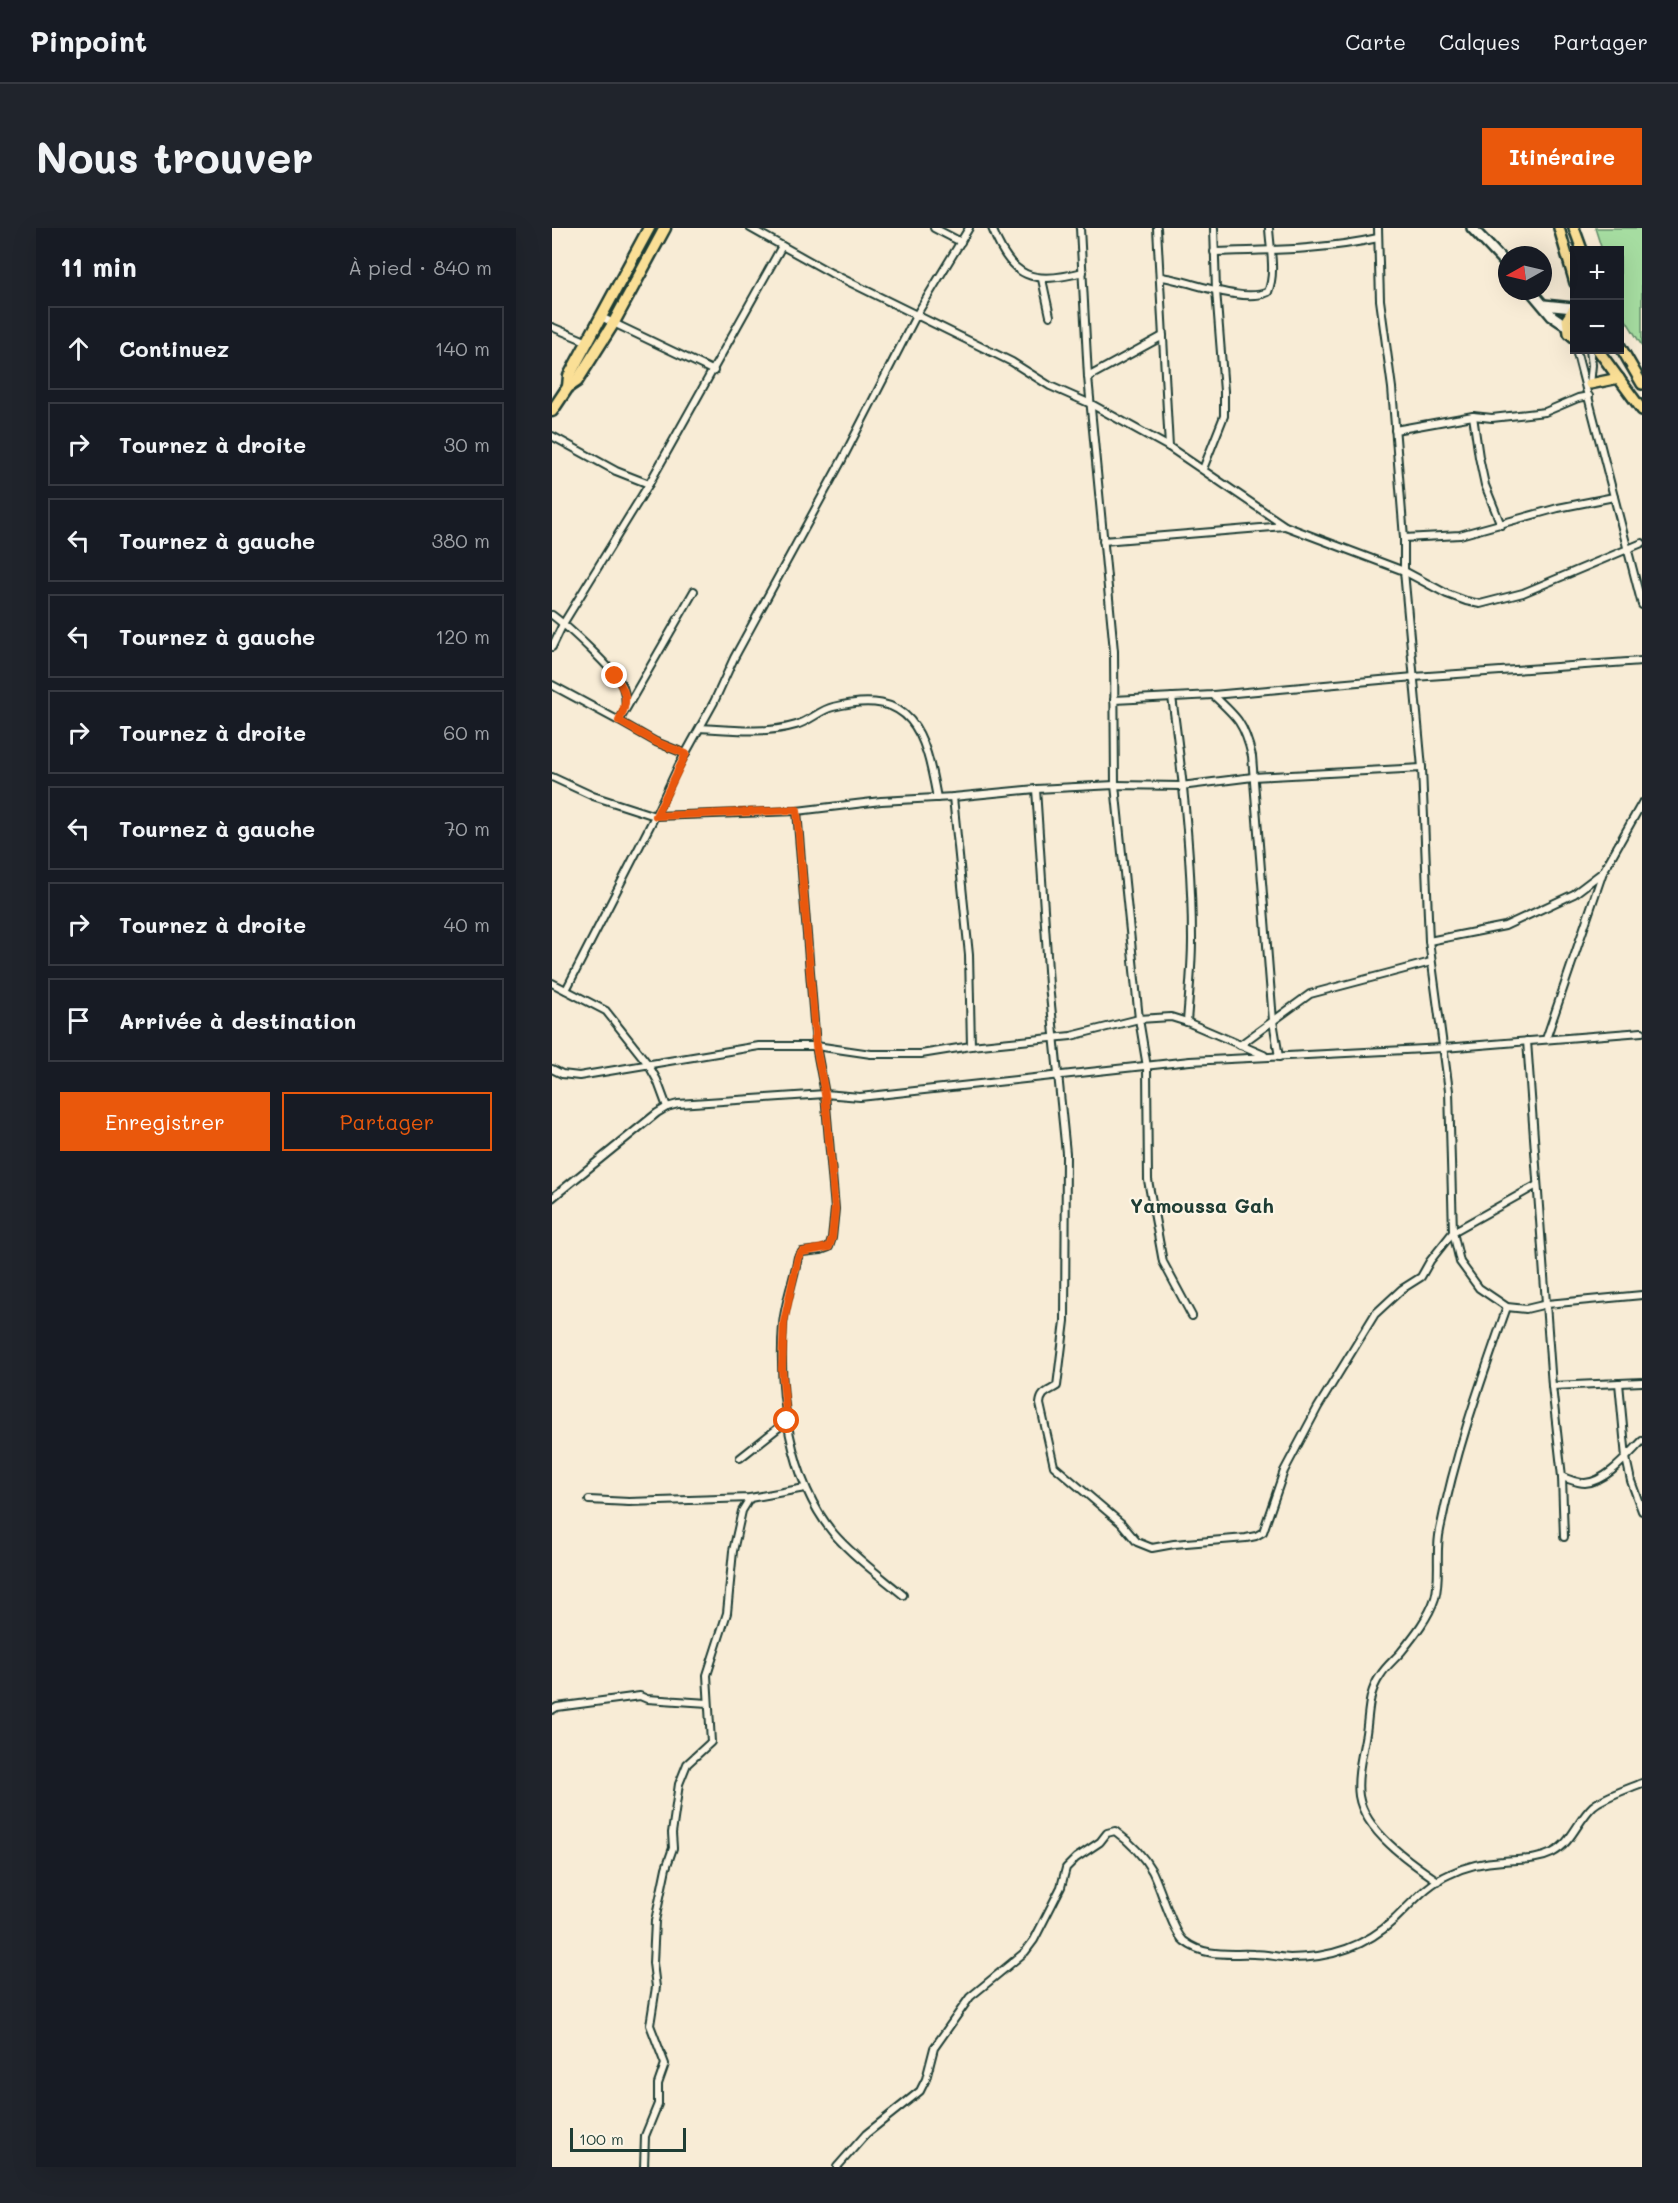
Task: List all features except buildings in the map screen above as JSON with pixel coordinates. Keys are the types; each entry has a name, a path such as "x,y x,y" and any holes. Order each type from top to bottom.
{"highway":[{"path":"568,387 569,376 649,228"},
{"path":"552,411 568,387 577,381 613,324 665,228"}],"main road":[{"path":"1472,228 1498,255"},
{"path":"1559,228 1570,266"},
{"path":"1574,228 1580,246"},
{"path":"1540,300 1552,316 1567,326 1570,332"},
{"path":"1544,304 1570,307"},
{"path":"1567,326 1570,312"},
{"path":"1624,353 1642,384"},
{"path":"1601,354 1642,410"},
{"path":"1589,390 1618,378"}],"street":[{"path":"750,228 831,273 1012,362 1050,386 1091,404 1169,447 1285,526 1404,571 1447,594 1480,604 1532,590 1642,543"},
{"path":"934,228 962,242"},
{"path":"566,990 734,658 842,460 917,314 969,228"},
{"path":"992,228 1005,256 1011,263 1031,276 1055,279 1083,272"},
{"path":"1080,228 1088,377 1113,640 1115,785 1139,1019 1147,1066 1148,1180 1163,1262 1192,1316"},
{"path":"1157,228 1169,447"},
{"path":"1203,469 1224,416 1214,228"},
{"path":"1161,277 1234,293 1263,294 1268,292 1271,250 1269,228"},
{"path":"1378,228 1380,300 1392,387 1404,538 1404,571 1422,768 1429,941 1449,1091 1454,1232 1460,1262 1479,1288 1507,1307 1526,1309 1547,1304 1642,1295"},
{"path":"1215,252 1346,246 1378,238"},
{"path":"552,647 563,624 649,484 714,371 782,246"},
{"path":"1042,279 1050,316"},
{"path":"601,317 714,371"},
{"path":"552,327 588,342"},
{"path":"1088,377 1164,336"},
{"path":"1577,354 1589,390 1642,605"},
{"path":"1395,430 1473,416 1492,418 1545,412 1578,398 1589,390 1592,365 1591,354"},
{"path":"1473,416 1485,484 1501,525"},
{"path":"552,436 616,471 649,484"},
{"path":"1404,538 1460,535 1558,508 1614,496"},
{"path":"1103,541 1285,526"},
{"path":"619,721 694,591"},
{"path":"552,615 615,676 622,686 626,706"},
{"path":"1114,700 1642,662"},
{"path":"552,685 656,742 686,754"},
{"path":"1213,694 1238,718 1247,734 1252,756 1273,1021 1279,1057"},
{"path":"1172,697 1188,848 1192,939 1187,1022"},
{"path":"700,728 743,731 770,729 797,725 831,707 856,702 882,703 901,710 921,734 937,798"},
{"path":"552,777 593,796 656,816 797,810 1036,789 1115,785 1182,786 1253,777 1422,768"},
{"path":"1036,789 1066,1153 1065,1321 1057,1386 1044,1393 1040,1404 1054,1466 1121,1523 1137,1542 1152,1548 1246,1538 1263,1532 1284,1471 1318,1407 1375,1314 1402,1288 1421,1277 1430,1261 1454,1232 1537,1185"},
{"path":"953,797 969,955 971,1046"},
{"path":"1546,1039 1603,872 1642,803"},
{"path":"797,810 816,1046 825,1094 835,1209 829,1247 802,1252 798,1257 784,1322 782,1369 787,1421 805,1488 818,1512 834,1534 854,1554 903,1595"},
{"path":"1429,941 1505,926 1574,894 1603,872"},
{"path":"1240,1045 1311,994 1431,962"},
{"path":"552,983 606,1011 648,1064 667,1107"},
{"path":"552,1069 562,1074 579,1076 759,1046 816,1046 871,1054 907,1055 1055,1038 1103,1029 1139,1019 1171,1017 1268,1057"},
{"path":"552,1198 667,1107 724,1100 825,1094 860,1097 1190,1061 1444,1048 1642,1032"},
{"path":"1527,1041 1552,1386 1562,1477 1564,1537"},
{"path":"1438,1881 1409,1862 1366,1817 1359,1796 1360,1765 1370,1696 1380,1676 1425,1619 1435,1597 1439,1533 1453,1474 1464,1432 1507,1307"},
{"path":"1552,1386 1642,1382"},
{"path":"1619,1383 1626,1458 1631,1481 1642,1511"},
{"path":"740,1458 787,1421"},
{"path":"1562,1477 1582,1483 1602,1477 1626,1458 1642,1441"},
{"path":"589,1500 629,1502 750,1498 805,1488"},
{"path":"644,2167 645,2136 658,2104 658,2084 665,2064 650,2025 656,1987 653,1963 655,1921 666,1868 673,1848 672,1833 679,1784 687,1764 711,1742 708,1675 727,1613 733,1551 742,1511 750,1498"},
{"path":"552,1710 557,1707 640,1696 647,1699 708,1703"},
{"path":"837,2167 866,2134 920,2091 926,2079 934,2048 970,1997 1025,1952 1034,1940 1061,1887 1066,1868 1076,1858 1100,1842 1107,1833 1116,1831 1140,1854 1152,1871 1182,1940 1203,1952 1226,1955 1255,1953 1289,1958 1315,1957 1340,1952 1360,1944 1378,1933 1431,1884 1451,1874 1480,1864 1531,1860 1551,1854 1568,1842 1581,1818 1596,1804 1642,1783"}],"green space":[{"path":"1595,228 1642,228 1642,346 1624,313 1624,246 1601,246"}],"district":[{"name":"Yamoussa Gah","path":"1202,1205"}],"route":[{"path":"615,676 622,686 626,706 619,721 656,742 686,754 656,816 797,810 816,1046 825,1094 835,1209 829,1247 802,1252 798,1257 784,1322 782,1369 787,1421"}]}
